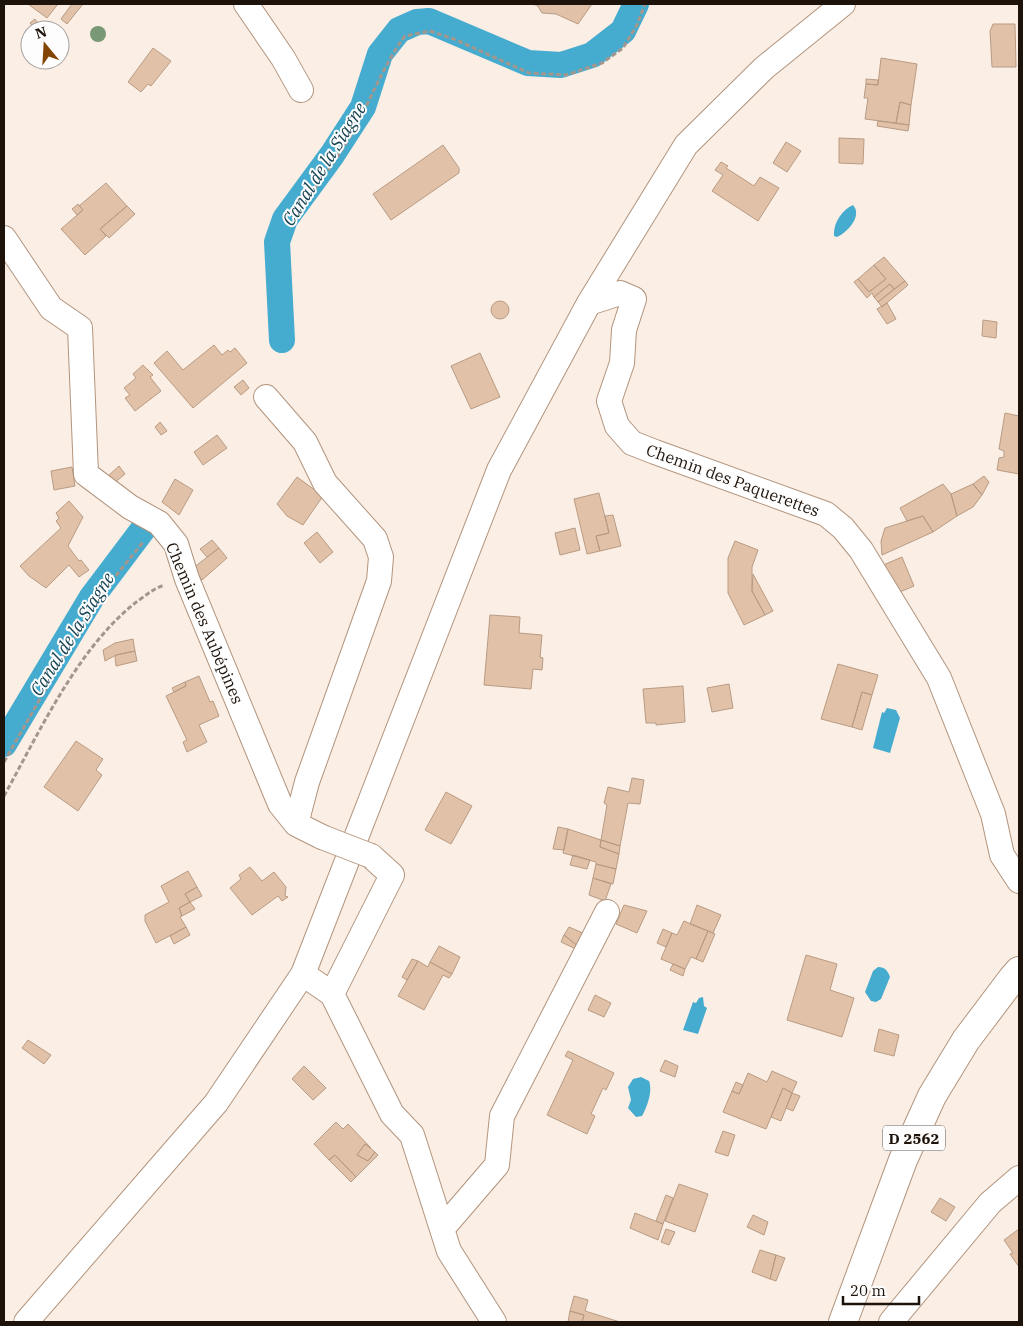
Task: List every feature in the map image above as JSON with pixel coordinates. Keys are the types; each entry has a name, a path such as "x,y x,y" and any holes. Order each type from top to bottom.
{"main road":[{"name":"D 2562","path":"843,1322 904,1160 932,1096 966,1040 1019,971"}],"street":[{"path":"246,4 284,58 300,90"},
{"path":"26,1322 216,1103 303,974 499,470 589,303 686,145 764,68 843,4"},
{"name":"Chemin des Aubépines","path":"4,238 51,308 80,328 86,474 130,507 159,523 176,544 187,580 280,804 296,824 322,837 371,856 392,875 332,994"},
{"name":"Chemin des Paquerettes","path":"589,303 620,293 634,299 624,330 622,363 609,401 617,426 632,443 826,514 843,528 861,550 939,678 993,814 1002,855 1019,881"},
{"path":"266,396 305,442 325,483 375,539 381,557 379,581 307,782 296,824"},
{"path":"442,1229 497,1165 502,1116 607,912"},
{"path":"303,974 332,994 392,1114 412,1135 449,1251 494,1322"},
{"path":"891,1322 990,1203 1019,1178"}],"path":[{"path":"298,213 348,142 393,52 405,36 430,31 454,39 529,73 566,76 602,63 623,48 637,25 645,4"},
{"path":"4,762 97,599 159,523"},
{"path":"4,796 72,673 121,613 156,588 187,580"}],"water":[{"path":"853,205 856,209 856,214 852,224 841,235 834,236 835,226 839,218 845,210"},
{"path":"887,708 896,710 900,718 890,753 873,748 882,712 884,713"},
{"path":"878,967 886,970 890,977 881,999 876,1002 871,1001 865,992 873,971"},
{"path":"703,997 704,1006 707,1008 698,1034 683,1030 693,1002 696,1003 699,998"},
{"path":"641,1077 649,1081 650,1094 642,1116 636,1117 628,1108 631,1100 628,1087 633,1079"}],"building":[{"path":"28,4 58,4 47,18"},
{"path":"72,4 83,4 70,20 61,19"},
{"path":"527,4 592,4 578,24 556,14 542,13 537,5"},
{"path":"993,24 1015,24 1016,67 992,67 990,31"},
{"path":"153,48 171,61 151,86 148,84 141,92 128,82"},
{"path":"881,58 917,64 911,105 900,102 896,123 865,119 868,98 864,98 866,84 878,85"},
{"path":"866,79 878,80 878,85 866,84"},
{"path":"900,102 911,105 909,125 896,123"},
{"path":"878,121 909,125 908,131 877,126"},
{"path":"839,138 864,139 863,164 839,163"},
{"path":"786,142 801,151 787,172 773,163"},
{"path":"443,145 459,168 459,173 391,220 373,194"},
{"path":"721,162 728,166 726,168 754,186 760,177 779,188 758,221 712,191 723,175 715,170"},
{"path":"106,183 127,206 100,229 106,236 85,255 61,229 83,210 79,206"},
{"path":"78,204 83,210 77,215 72,209"},
{"path":"127,206 135,214 109,238 100,229"},
{"path":"884,257 905,281 894,289 890,284 874,297 872,293 867,298 854,282 858,279 869,292 886,279 874,265"},
{"path":"874,265 886,279 869,292 858,279"},
{"path":"905,281 908,285 882,307 878,302"},
{"path":"890,284 894,289 878,302 874,297"},
{"path":"496,301 504,301 509,306 507,317 496,319 491,314 491,306"},
{"path":"887,303 896,319 887,324 877,309"},
{"path":"983,320 997,322 996,338 982,336"},
{"path":"214,345 222,355 228,350 230,352 235,348 247,363 193,408 154,363 167,351 183,370"},
{"path":"480,353 500,397 471,409 451,366"},
{"path":"143,365 153,375 150,377 161,391 135,411 125,398 130,395 124,388 136,378 133,374"},
{"path":"243,380 249,388 241,395 234,387"},
{"path":"1005,413 1019,416 1019,474 997,470 999,458 1004,457 1004,451 999,449"},
{"path":"160,422 167,431 161,435 155,427"},
{"path":"217,435 227,448 203,465 194,452"},
{"path":"119,466 125,474 113,484 107,477"},
{"path":"72,467 75,486 54,490 51,471"},
{"path":"984,476 989,482 982,495 973,484"},
{"path":"297,477 323,496 303,525 287,516 277,504"},
{"path":"175,479 193,490 179,515 162,502"},
{"path":"943,484 951,494 957,516 933,532 923,516 907,521 900,508"},
{"path":"973,484 982,495 973,507 957,516 951,494"},
{"path":"599,493 609,533 596,536 600,551 587,554 574,499"},
{"path":"69,501 83,517 68,546 79,561 81,560 89,570 79,577 69,565 46,588 29,576 20,566 61,528 56,521 59,518 56,513"},
{"path":"613,515 621,546 600,551 596,536 609,533 605,516"},
{"path":"923,516 933,532 882,555 881,541 885,528"},
{"path":"575,528 580,550 560,555 555,533"},
{"path":"317,532 333,552 320,563 304,543"},
{"path":"212,540 219,548 207,557 200,549"},
{"path":"735,541 758,550 752,567 752,591 765,615 744,625 728,593 728,558"},
{"path":"219,548 227,558 202,580 193,568"},
{"path":"902,557 914,586 895,594 881,566"},
{"path":"753,574 773,611 765,615 752,591"},
{"path":"490,615 520,617 519,633 542,635 540,657 543,658 542,670 533,669 531,689 484,685"},
{"path":"133,639 135,651 116,655 105,661 103,650 115,643"},
{"path":"135,651 137,661 116,666 116,655"},
{"path":"838,664 878,675 872,695 862,692 852,727 821,719"},
{"path":"199,676 210,702 213,701 219,716 199,725 207,742 187,752 183,742 187,740 166,696 186,686 185,682"},
{"path":"185,682 186,686 174,692 172,688"},
{"path":"729,684 733,708 712,712 707,688"},
{"path":"683,686 685,722 656,725 656,723 646,723 643,689"},
{"path":"862,692 872,695 862,730 852,727"},
{"path":"76,741 103,759 96,770 102,775 78,811 44,787"},
{"path":"632,778 644,780 640,804 628,803 620,846 601,840 607,805 604,803 608,787 629,792"},
{"path":"446,792 472,806 451,844 425,830"},
{"path":"558,827 568,829 564,850 553,849"},
{"path":"568,829 601,840 600,847 619,854 616,869 563,853"},
{"path":"601,840 620,846 619,854 600,847"},
{"path":"573,855 590,860 587,869 570,865"},
{"path":"596,864 616,869 613,884 593,878"},
{"path":"250,867 262,881 274,872 286,887 285,896 288,897 282,901 278,896 252,915 230,888 241,879 239,875"},
{"path":"188,871 197,887 185,894 190,902 179,908 182,916 180,917 186,927 156,943 145,921 145,915 169,902 161,886"},
{"path":"593,878 611,884 605,901 589,895"},
{"path":"197,887 202,896 190,902 185,894"},
{"path":"190,902 195,909 182,916 179,908"},
{"path":"624,905 647,911 637,933 616,924"},
{"path":"697,905 721,915 713,933 690,924"},
{"path":"684,921 708,931 696,959 691,957 685,969 661,959 672,933 677,935"},
{"path":"186,927 190,935 174,944 170,936"},
{"path":"569,927 585,934 579,947 564,935"},
{"path":"663,929 672,933 666,947 657,943"},
{"path":"708,931 715,934 703,962 696,959"},
{"path":"564,935 579,947 578,950 561,942"},
{"path":"439,946 460,957 452,974 430,962"},
{"path":"806,955 837,964 830,990 854,998 842,1037 787,1020"},
{"path":"412,959 418,961 407,980 402,977"},
{"path":"418,961 428,967 430,962 452,974 449,978 443,975 424,1010 398,996"},
{"path":"673,964 685,969 683,976 670,970"},
{"path":"595,995 611,1003 604,1017 588,1010"},
{"path":"879,1029 899,1035 894,1056 874,1051"},
{"path":"28,1040 51,1055 44,1064 22,1048"},
{"path":"568,1051 614,1073 606,1090 603,1088 591,1114 595,1116 587,1134 547,1115 573,1060 565,1056"},
{"path":"665,1060 678,1066 675,1077 660,1071"},
{"path":"304,1066 326,1088 313,1100 292,1079"},
{"path":"772,1071 797,1082 792,1093 783,1088 766,1129 723,1112 732,1091 739,1094 748,1073 767,1082"},
{"path":"736,1082 743,1085 739,1094 732,1091"},
{"path":"783,1088 792,1093 781,1121 771,1117"},
{"path":"792,1093 800,1096 793,1111 786,1108"},
{"path":"336,1122 343,1129 348,1124 371,1148 365,1144 357,1155 368,1161 375,1152 378,1155 356,1177 335,1155 329,1160 314,1144"},
{"path":"723,1131 735,1135 728,1156 715,1152"},
{"path":"365,1144 375,1152 368,1161 357,1155"},
{"path":"335,1155 356,1177 351,1182 329,1160"},
{"path":"679,1184 708,1194 695,1232 665,1221"},
{"path":"666,1195 673,1198 663,1224 656,1221"},
{"path":"940,1198 955,1207 946,1221 931,1212"},
{"path":"635,1213 663,1224 658,1240 630,1228"},
{"path":"753,1215 768,1222 764,1235 747,1227"},
{"path":"666,1229 675,1232 669,1245 661,1242"},
{"path":"1019,1229 1019,1267 1010,1254 1013,1253 1004,1240"},
{"path":"760,1250 776,1255 770,1279 752,1272"},
{"path":"776,1255 785,1258 776,1281 770,1279"},
{"path":"574,1296 588,1300 585,1311 620,1322 582,1322 584,1315 570,1311"},
{"path":"570,1311 584,1315 582,1322 568,1322"}],"waterway":[{"name":"Canal de la Siagne","path":"282,340 277,242 285,219 332,155 363,107 380,54 399,30 417,22 429,21 528,63 561,65 592,55 623,31 636,4"},
{"name":"Canal de la Siagne","path":"4,744 92,597 144,528"}]}
